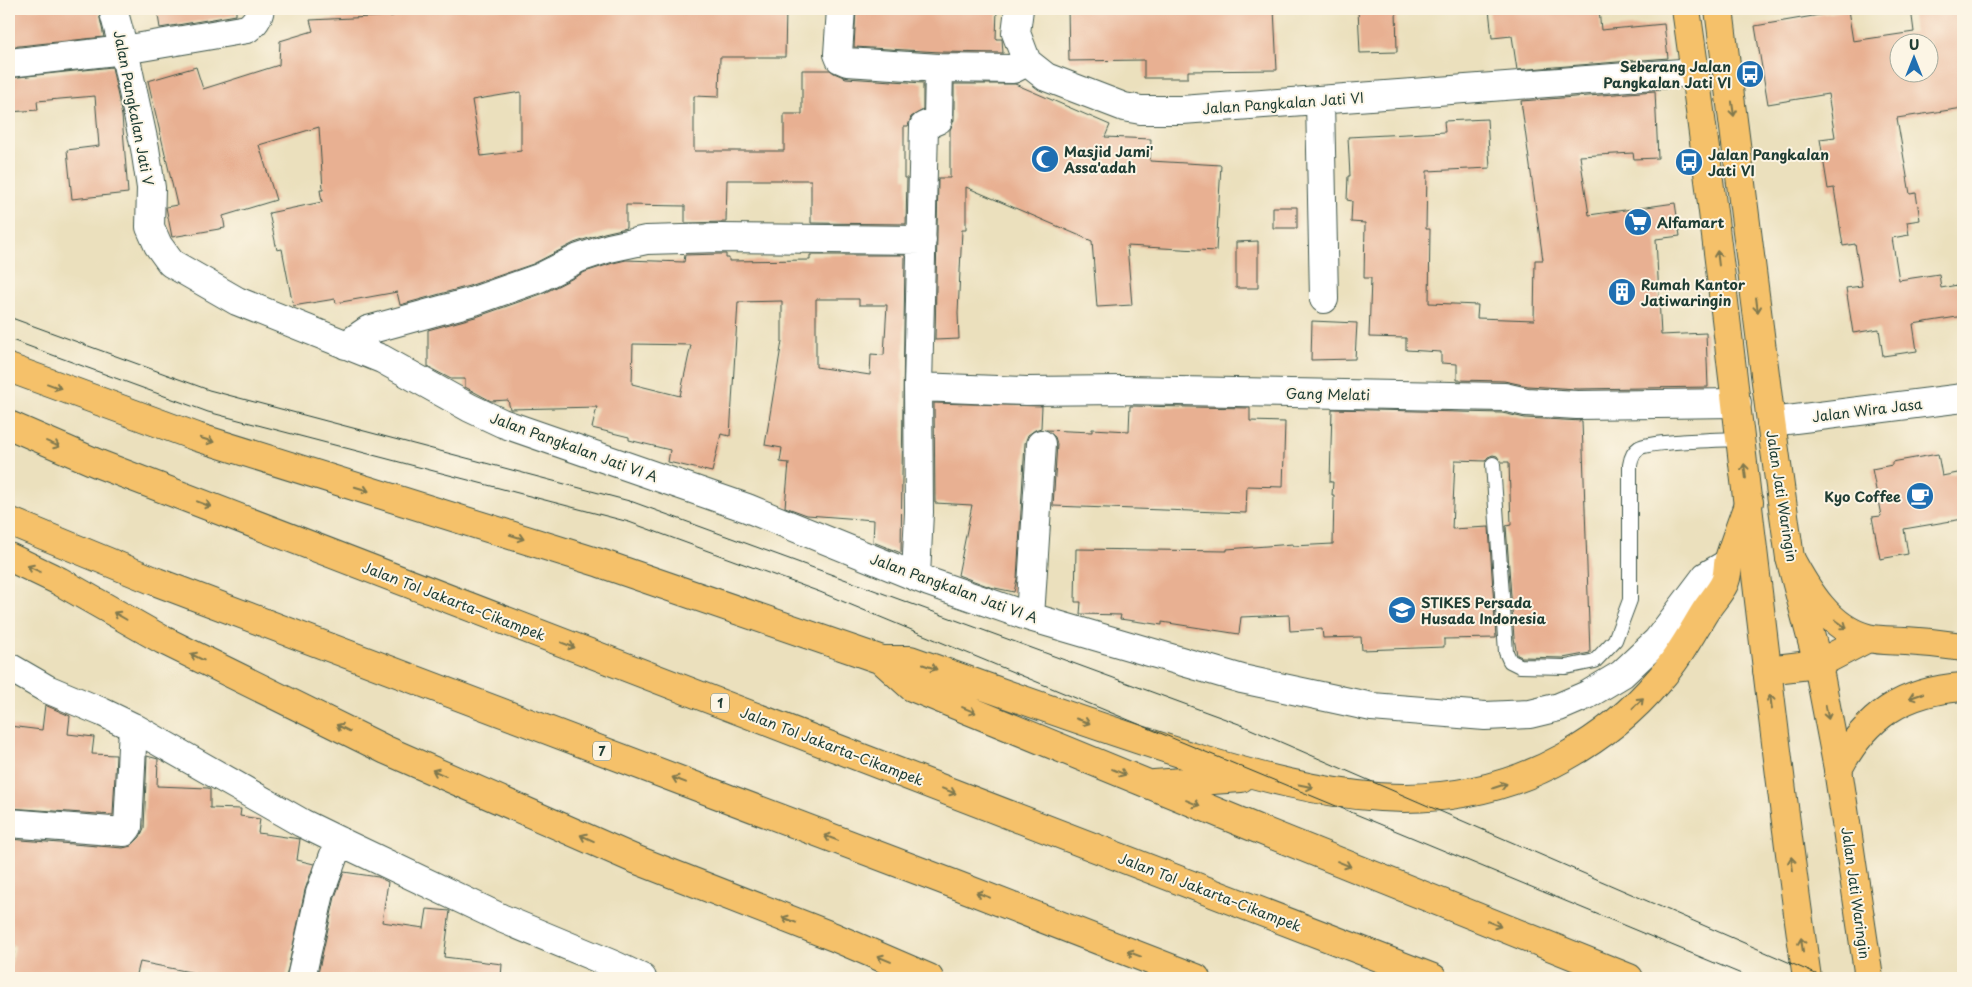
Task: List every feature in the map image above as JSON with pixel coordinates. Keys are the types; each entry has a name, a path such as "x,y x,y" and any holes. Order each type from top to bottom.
{"main road":[{"path":"1686,9 1737,403 1767,670 1807,978"},
{"name":"Jalan Jati Waringin","path":"1719,9 1790,558 1818,664 1838,769 1869,978"},
{"path":"9,368 196,437 600,563 882,660 910,660 1133,738 1258,776 1324,790 1387,798 1434,798 1490,789 1535,772 1577,750 1600,735 1657,683 1726,582 1728,563 1749,502"},
{"name":"Jalan Tol Jakarta–Cikampek","path":"9,425 99,464 1433,978"},
{"name":"7","path":"9,521 157,582 941,879 1196,978"},
{"path":"9,557 59,581 163,640 386,750 632,858 834,937 929,978"},
{"path":"1790,558 1802,580 1821,607 1849,630 1868,638 1963,647"},
{"path":"1767,670 1818,664 1868,638"},
{"path":"882,660 912,686 1148,784 1629,978"},
{"path":"1838,769 1853,744 1869,725 1895,705 1926,692 1963,687"},
{"path":"1148,784 1258,776"}],"street":[{"name":"Jalan Pangkalan Jati V","path":"113,9 124,50 150,180 150,227 158,245 171,262"},
{"path":"9,63 124,50 246,29 259,18 260,9"},
{"path":"841,9 838,54 840,59 847,62 938,68 1013,69 1027,62 1016,33 1019,9"},
{"name":"Jalan Pangkalan Jati VI","path":"1027,62 1054,81 1124,107 1141,110 1182,110 1695,72"},
{"path":"916,576 919,495 918,387 924,126 938,120 938,68"},
{"path":"1320,100 1324,299"},
{"path":"346,345 368,330 474,301 539,278 579,258 609,248 646,240 720,238 922,240"},
{"name":"Jalan Pangkalan Jati VI A","path":"171,262 237,301 382,359 470,408 502,423 747,508 916,576 1030,617 1242,679 1372,707 1485,716 1530,714 1559,707 1588,695 1622,674 1657,641 1706,576 1728,563"},
{"name":"Gang Melati","path":"918,387 1026,391 1122,390 1504,397 1526,402 1577,405 1737,403"},
{"name":"Jalan Wira Jasa","path":"1771,422 1963,398"},
{"path":"1030,617 1041,444"},
{"path":"9,667 47,689 133,727 302,823 501,918 642,978"},
{"path":"9,823 120,833 125,831 128,827 133,727"},
{"path":"301,978 320,892 339,841"}],"lane":[{"path":"1493,464 1506,652 1510,661 1520,666 1566,667 1595,661 1615,640 1630,600 1630,465 1632,455 1640,447 1669,443 1741,439"}],"building":[{"path":"9,9 98,9 104,37 10,47"},
{"path":"157,9 236,9 236,15 160,28"},
{"path":"392,9 786,9 785,57 720,57 719,97 694,96 694,151 784,151 784,114 802,114 802,70 830,70 846,78 923,83 923,110 911,117 908,126 904,126 904,178 907,178 906,224 811,223 811,180 727,180 726,222 685,223 685,206 626,205 626,228 574,243 533,264 469,286 400,305 397,292 336,303 335,299 293,306 282,249 277,250 269,213 322,202 320,190 323,190 319,127 259,145 276,200 223,216 225,228 172,237 166,207 177,205 148,81 196,67 203,89 279,65 280,41 313,31 310,20 393,16","holes":["521,92 521,151 481,156 472,100"]},
{"path":"856,9 997,9 996,39 1002,39 1003,53 940,52 854,47"},
{"path":"1068,9 1274,9 1277,70 1188,71 1188,78 1144,78 1144,60 1069,61"},
{"path":"1358,9 1396,9 1397,52 1360,53"},
{"path":"1489,9 1599,9 1601,30 1664,24 1668,58 1517,70 1512,36 1492,38"},
{"path":"1911,9 1963,9 1963,108 1897,118 1910,194 1916,193 1920,220 1907,222 1909,235 1892,238 1899,280 1939,274 1941,288 1963,284 1963,316 1913,324 1917,351 1883,356 1879,329 1853,333 1846,288 1862,286 1855,244 1843,246 1834,188 1828,189 1820,139 1835,137 1828,94 1768,104 1755,26 1848,10 1853,41 1890,36 1890,82 1940,82 1940,32 1914,32"},
{"path":"112,67 122,116 128,193 72,199 67,150 99,146 95,96 37,101 38,110 9,112 9,78"},
{"path":"954,84 1015,84 1110,125 1105,137 1151,139 1150,161 1221,165 1216,251 1127,246 1132,305 1097,307 1092,241 966,187 966,230 962,230 958,313 959,339 935,340 938,178 950,178 950,130 954,120"},
{"path":"1655,91 1658,158 1634,159 1633,153 1580,156 1589,215 1675,203 1680,236 1656,239 1661,335 1706,333 1708,387 1577,389 1528,386 1504,381 1457,380 1457,364 1441,363 1441,352 1406,350 1406,338 1369,337 1371,278 1364,278 1365,223 1351,222 1352,201 1347,200 1348,176 1350,176 1348,137 1445,132 1444,121 1487,119 1490,168 1427,171 1426,229 1430,229 1429,303 1478,305 1477,318 1534,320 1535,260 1543,260 1521,101"},
{"path":"1273,207 1297,207 1297,228 1273,228"},
{"path":"1258,241 1258,288 1236,288 1236,242"},
{"path":"726,254 726,258 729,258 729,261 810,260 810,255 905,255 901,553 873,542 874,520 807,515 785,507 789,463 780,462 782,448 765,445 782,341 782,301 738,302 730,436 721,434 712,472 668,462 670,450 629,440 629,437 592,428 597,407 510,409 508,400 491,401 465,387 465,379 451,379 428,367 428,330 479,316 544,293 585,272 613,263 626,260 684,262 685,255","holes":["816,299 859,299 859,305 887,305 884,355 871,354 870,375 816,367","633,344 691,345 680,396 632,384"]},
{"path":"1312,321 1357,323 1355,359 1311,360"},
{"path":"934,403 1042,406 1041,428 1028,435 1025,443 1017,579 1014,592 990,587 958,575 972,505 935,503"},
{"path":"1130,406 1250,408 1250,421 1285,422 1283,487 1247,486 1246,513 1053,506 1057,444 1055,437 1046,430 1092,432 1092,429 1129,431"},
{"path":"1332,409 1502,413 1525,418 1582,421 1590,653 1563,658 1522,657 1517,655 1514,638 1506,526 1511,525 1509,462 1501,462 1497,456 1493,455 1485,461 1455,460 1452,529 1489,527 1496,638 1444,639 1444,647 1362,650 1361,637 1323,638 1322,629 1290,631 1289,615 1241,617 1239,634 1162,622 1162,625 1120,619 1121,615 1080,614 1081,602 1075,602 1076,549 1227,551 1227,549 1293,544 1293,546 1333,544 1334,495 1332,495 1333,482 1330,482"},
{"name":"Kyo Coffee","path":"1938,454 1942,476 1963,472 1963,519 1904,529 1908,554 1880,559 1872,517 1881,516 1872,469 1892,465 1892,462"},
{"path":"45,705 70,716 68,734 94,737 92,754 116,755 113,815 9,808 9,726 42,730"},
{"path":"147,756 158,759 157,786 208,788 210,789 210,808 241,809 240,816 260,819 258,833 300,839 297,860 314,864 305,890 286,978 220,978 140,962 136,978 9,978 15,946 9,944 9,839 123,848 131,846 140,837 144,828"},
{"path":"344,872 378,877 388,882 382,922 424,928 427,909 450,911 444,957 502,964 501,978 317,978 335,897"}],"tram line":[{"path":"9,317 209,390 633,502 1239,724 1825,978"},
{"path":"9,339 208,412 629,522 820,592 1751,978"}],"place":[{"name":"Seberang Jalan Pangkalan Jati VI","path":"1750,74"},
{"name":"Masjid Jami' Assa'adah","path":"1045,159"},
{"name":"Jalan Pangkalan Jati VI","path":"1689,162"},
{"name":"Alfamart","path":"1638,222"},
{"name":"Rumah Kantor Jatiwaringin","path":"1622,292"},
{"name":"Kyo Coffee","path":"1920,496"},
{"name":"STIKES Persada Husada Indonesia","path":"1402,610"}]}
